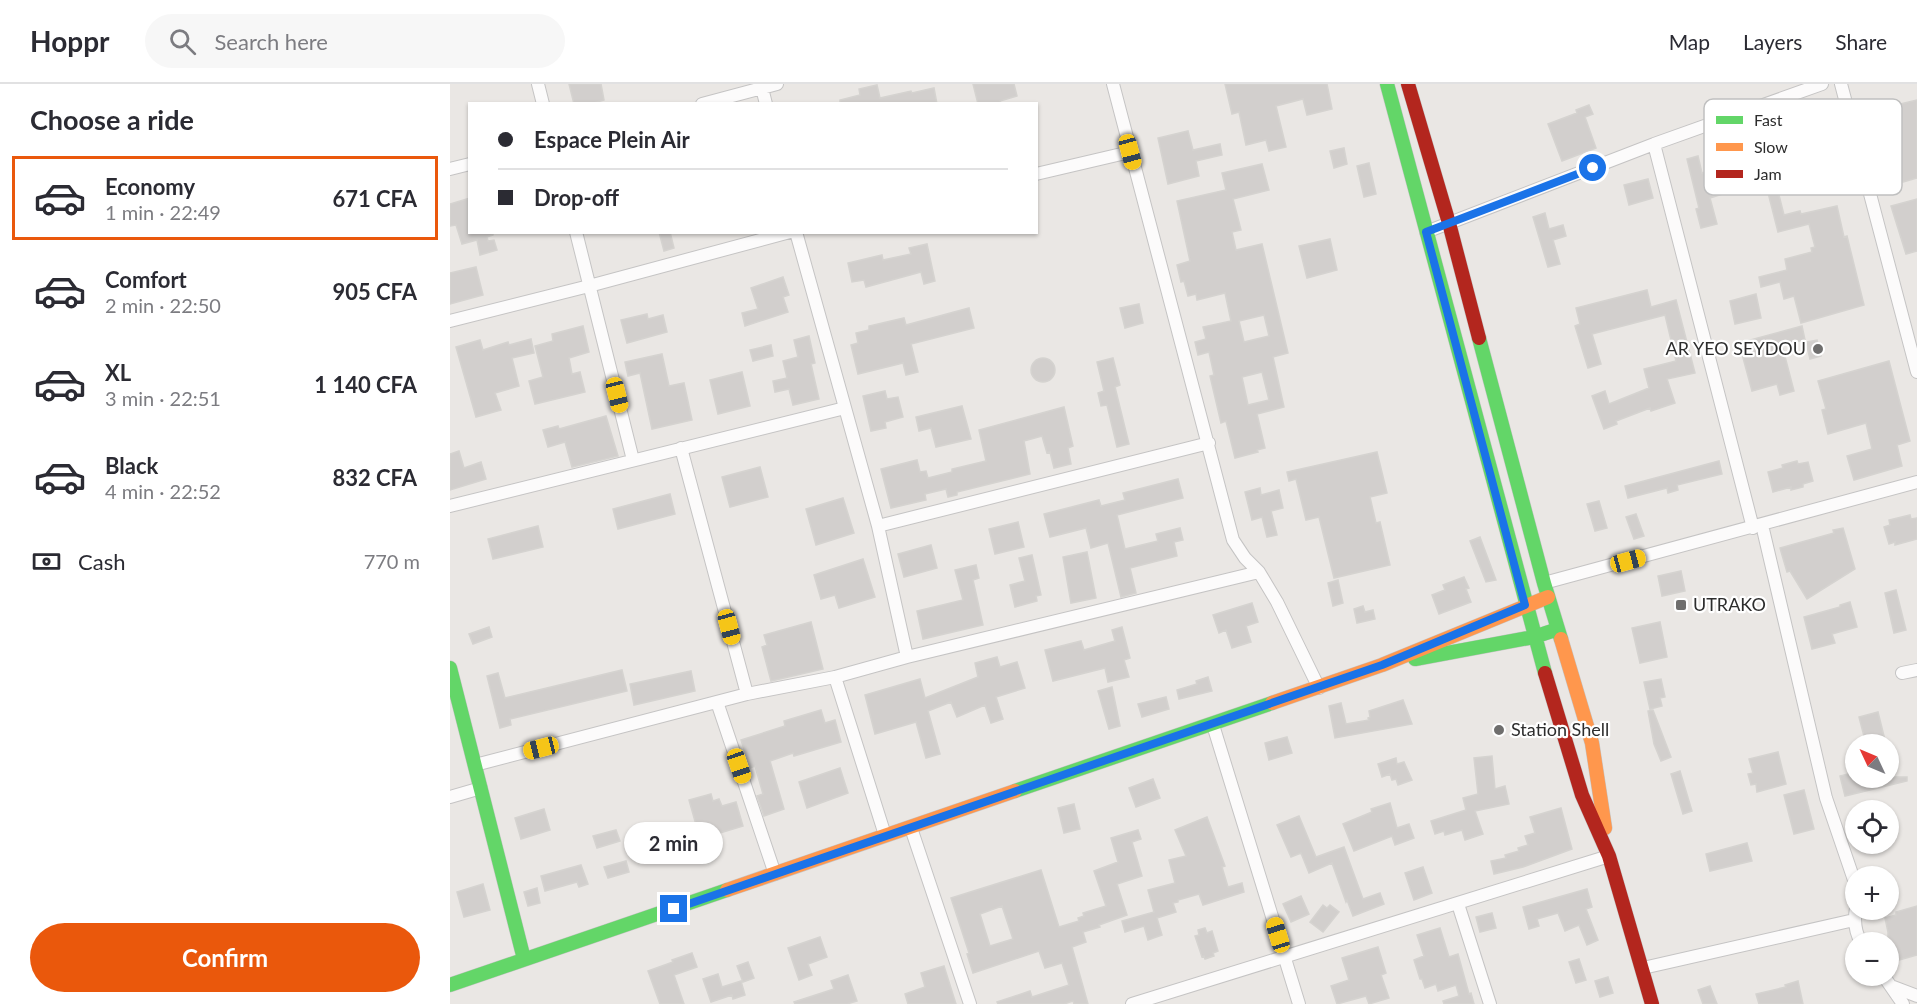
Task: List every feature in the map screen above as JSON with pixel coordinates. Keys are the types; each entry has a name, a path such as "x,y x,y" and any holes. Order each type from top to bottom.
{"main road":[{"path":"1387,84 1534,637 1582,795 1609,856 1652,1004"},
{"path":"1408,84 1449,224 1546,590 1592,743 1609,856"},
{"path":"450,985 1213,725 1382,665 1525,605 1546,590"},
{"path":"1382,665 1534,637 1558,629"},
{"path":"450,668 524,959"}],"street":[{"path":"538,84 542,102"},
{"path":"709,102 762,86 777,84"},
{"path":"1113,84 1233,540 1245,558 1259,572 1277,602 1318,688"},
{"path":"1780,99 1822,84"},
{"path":"1841,84 1845,99"},
{"path":"762,86 766,102"},
{"path":"1426,232 1704,126"},
{"path":"1654,144 1758,526 1826,798 1849,866"},
{"path":"1038,174 1130,152"},
{"path":"450,169 468,164"},
{"path":"1870,195 1917,372"},
{"path":"576,234 633,460"},
{"path":"450,321 783,234"},
{"path":"797,234 878,526 907,657"},
{"path":"450,506 845,408"},
{"path":"878,526 1209,443"},
{"path":"681,448 747,694"},
{"path":"1546,590 1758,526 1917,482"},
{"path":"475,765 747,694 835,677 907,657 1259,572"},
{"path":"1902,673 1917,670"},
{"path":"835,677 885,835"},
{"path":"717,702 775,874"},
{"path":"1213,725 1299,1004"},
{"path":"450,797 481,788"},
{"path":"911,828 970,1004"},
{"path":"1132,1004 1609,856"},
{"path":"1458,904 1490,1004"},
{"path":"1642,968 1845,917"},
{"path":"1890,986 1903,1004"},
{"path":"1898,986 1917,996"}],"building":[{"path":"569,84 601,84 604,100 574,102"},
{"path":"973,84 1014,84 1017,96 1000,102 978,102"},
{"path":"1225,84 1327,84 1332,109 1307,115 1303,99 1276,106 1286,147 1269,151 1266,140 1246,145 1239,112 1232,114"},
{"path":"877,85 880,98 934,88 937,102 840,102 840,100 860,95 859,89"},
{"path":"1917,100 1917,178 1903,182 1902,178 1902,104"},
{"path":"1589,105 1593,114 1585,117 1596,148 1562,161 1548,124 1577,113 1576,110"},
{"path":"1188,131 1193,150 1220,144 1222,155 1196,161 1199,176 1168,184 1158,138"},
{"path":"1344,148 1347,164 1334,168 1330,151"},
{"path":"1698,156 1702,173 1704,172 1704,195 1720,195 1710,198 1717,224 1701,228 1696,209 1699,208 1687,159"},
{"path":"1369,163 1376,194 1364,197 1357,166"},
{"path":"1262,164 1269,190 1233,199 1241,230 1232,232 1236,250 1262,244 1288,353 1273,357 1284,407 1257,414 1265,448 1235,458 1226,421 1221,423 1210,376 1214,375 1209,352 1198,355 1195,342 1206,339 1203,327 1231,321 1225,293 1197,300 1196,294 1188,296 1184,281 1181,282 1177,265 1190,261 1177,201 1226,190 1222,173","holes":["1264,315 1269,336 1244,342 1239,321","1262,372 1269,400 1248,405 1242,377"]},
{"path":"1648,179 1653,198 1629,205 1624,185"},
{"path":"1769,195 1779,195 1784,215 1800,211 1801,214 1837,206 1864,305 1801,323 1794,296 1784,299 1780,282 1761,287 1759,277 1787,270 1785,259 1812,252 1811,248 1815,247 1809,224 1778,232"},
{"path":"468,199 468,234 493,234 487,237 488,241 494,240 497,250 480,255 477,240 462,244 456,225 450,226 450,204"},
{"path":"1917,199 1917,251 1906,254 1891,206"},
{"path":"1545,213 1549,229 1563,225 1566,236 1553,240 1560,264 1548,267 1533,217"},
{"path":"660,234 670,234 674,248 664,251"},
{"path":"1330,239 1337,270 1307,278 1299,246"},
{"path":"927,244 935,281 924,284 921,272 866,287 864,280 852,282 848,263 882,255 883,260 911,254 909,248"},
{"path":"476,267 483,295 450,304 450,273"},
{"path":"783,277 789,295 783,297 788,312 745,326 742,313 758,309 751,288"},
{"path":"1647,290 1651,307 1676,300 1695,373 1667,379 1675,403 1651,411 1650,408 1616,421 1617,424 1604,429 1592,396 1605,391 1609,404 1649,388 1644,369 1676,361 1665,315 1592,334 1601,364 1588,368 1575,326 1580,324 1576,308"},
{"path":"1756,294 1761,318 1735,324 1730,301"},
{"path":"1139,304 1143,323 1125,328 1120,308"},
{"path":"969,308 974,328 911,344 918,372 906,375 903,363 858,374 851,345 858,343 856,333 869,330 869,326 904,318 906,325"},
{"path":"647,314 648,319 663,315 667,332 627,343 621,320"},
{"path":"583,326 589,352 569,358 572,374 580,372 585,392 535,404 529,381 543,377 535,346 553,341 552,334"},
{"path":"1802,326 1805,340 1782,345 1794,391 1780,395 1777,384 1752,391 1739,343"},
{"path":"809,336 815,363 811,364 819,399 793,405 789,389 775,392 773,381 787,378 783,361 798,357 794,340"},
{"path":"531,339 534,353 512,358 519,386 495,393 501,410 476,417 456,347 480,340 483,350 508,342 509,345"},
{"path":"1817,340 1821,356 1810,359 1806,342"},
{"path":"771,345 773,356 753,361 750,350"},
{"path":"662,354 669,386 684,383 692,420 652,429 640,373 628,376 625,362"},
{"path":"1043,358 1052,361 1055,370 1052,379 1043,382 1034,379 1031,370 1034,361"},
{"path":"1113,358 1120,385 1115,387 1129,444 1117,447 1107,405 1101,406 1098,393 1104,391 1097,362"},
{"path":"1889,361 1910,441 1897,445 1902,466 1854,480 1847,456 1872,449 1866,423 1828,434 1822,410 1826,409 1818,381"},
{"path":"742,372 750,406 718,414 710,380"},
{"path":"885,391 887,399 898,397 903,417 885,422 886,428 871,431 863,396"},
{"path":"962,406 971,439 936,447 931,428 919,431 916,417"},
{"path":"1064,407 1073,446 1068,448 1071,464 1054,468 1050,452 1047,453 1042,436 1024,441 1030,474 957,492 957,495 948,497 946,489 925,494 926,500 891,508 881,469 917,460 920,472 926,471 928,478 952,472 952,469 986,461 979,430"},
{"path":"606,416 618,456 572,467 565,442 548,447 543,430 558,426 559,429"},
{"path":"459,451 464,468 481,462 486,479 450,490 450,454"},
{"path":"1377,452 1387,493 1370,497 1376,523 1380,522 1390,565 1334,578 1319,517 1306,520 1296,479 1289,481 1287,472"},
{"path":"1719,461 1722,474 1677,485 1678,490 1668,493 1667,488 1628,498 1625,486"},
{"path":"1797,461 1798,464 1808,462 1813,481 1803,484 1803,487 1791,490 1791,487 1773,492 1768,472"},
{"path":"760,467 768,497 730,507 722,477"},
{"path":"1178,479 1183,498 1117,515 1125,549 1158,541 1156,534 1180,528 1183,540 1174,542 1177,556 1130,568 1136,593 1121,597 1108,543 1091,548 1086,528 1050,537 1044,514 1099,500 1101,506 1125,500 1123,493"},
{"path":"1260,488 1261,495 1279,490 1283,508 1271,511 1277,535 1267,537 1262,517 1252,520 1245,492"},
{"path":"670,494 675,514 618,529 613,509"},
{"path":"843,498 854,533 816,545 806,509"},
{"path":"1599,501 1607,528 1595,531 1587,504"},
{"path":"1636,514 1644,536 1634,539 1626,517"},
{"path":"1910,515 1911,519 1917,518 1917,539 1895,545 1895,542 1889,544 1884,527 1890,525 1889,520"},
{"path":"1018,522 1024,547 995,554 989,529"},
{"path":"538,526 543,547 493,559 488,539"},
{"path":"1843,528 1855,569 1807,599 1790,571 1787,572 1780,548 1834,533 1833,530"},
{"path":"1480,537 1496,580 1486,582 1470,541"},
{"path":"931,545 937,568 904,577 898,554"},
{"path":"1087,552 1096,598 1071,603 1063,557"},
{"path":"1032,555 1041,595 1036,596 1037,601 1015,607 1010,585 1025,581 1019,558"},
{"path":"863,559 875,597 839,608 835,595 821,599 814,575"},
{"path":"976,565 979,578 973,580 983,625 923,639 917,611 963,600 955,570"},
{"path":"1681,571 1685,591 1662,596 1658,576"},
{"path":"1464,577 1469,588 1466,589 1471,602 1439,614 1432,595 1445,590 1443,585"},
{"path":"1338,580 1343,603 1333,606 1328,583"},
{"path":"1896,590 1906,630 1894,633 1885,593"},
{"path":"1850,602 1857,627 1832,634 1835,643 1812,649 1804,617"},
{"path":"1252,603 1258,622 1246,626 1251,642 1232,648 1226,630 1219,633 1213,615"},
{"path":"1363,606 1365,612 1373,610 1375,619 1357,623 1354,609"},
{"path":"811,622 823,669 771,681 762,647 767,645 764,635"},
{"path":"1660,622 1667,657 1640,663 1632,628"},
{"path":"489,627 492,637 473,644 469,634"},
{"path":"1122,627 1130,658 1124,660 1129,677 1108,682 1105,668 1053,681 1045,650 1081,641 1084,650 1115,641 1112,630"},
{"path":"997,657 1000,667 1017,662 1025,688 996,697 1003,719 991,723 985,705 957,717 951,702 928,711 940,754 926,758 916,722 875,734 865,695 920,679 925,698 978,677 975,663"},
{"path":"622,670 627,691 510,719 511,725 500,728 487,676 498,673 505,698"},
{"path":"691,671 695,691 634,705 630,684"},
{"path":"1208,677 1212,691 1179,699 1177,690 1197,684 1196,681"},
{"path":"1661,679 1665,697 1660,698 1662,706 1650,709 1644,682"},
{"path":"1112,687 1120,726 1109,729 1098,691"},
{"path":"1166,697 1169,709 1142,717 1138,704"},
{"path":"1403,700 1412,724 1335,738 1329,706 1341,703 1346,724 1369,720 1369,711"},
{"path":"821,710 825,723 835,720 841,742 770,761 784,809 764,816 757,796 763,794 755,766 750,768 741,740 785,726 784,721"},
{"path":"1653,710 1671,757 1661,761 1654,744 1648,711"},
{"path":"1878,712 1884,734 1863,734 1859,717"},
{"path":"1287,737 1292,753 1269,760 1265,743"},
{"path":"1778,752 1786,784 1757,792 1756,784 1751,785 1748,774 1753,773 1749,759"},
{"path":"1492,756 1495,789 1505,786 1509,804 1475,811 1483,834 1465,840 1462,830 1445,835 1444,831 1435,834 1431,821 1466,810 1463,798 1478,794 1474,758"},
{"path":"1396,758 1397,764 1404,762 1412,780 1398,785 1396,779 1392,780 1390,774 1382,777 1378,764"},
{"path":"840,768 848,793 807,808 799,782"},
{"path":"1680,771 1692,811 1683,814 1671,774"},
{"path":"1845,775 1845,788 1878,788 1845,796 1840,776"},
{"path":"1899,777 1907,777 1907,781 1899,783"},
{"path":"1153,779 1160,798 1136,807 1129,788"},
{"path":"1804,790 1814,829 1794,834 1784,795"},
{"path":"711,794 713,801 719,799 722,806 736,802 743,826 700,839 689,800"},
{"path":"1390,803 1397,828 1409,824 1414,838 1395,845 1392,836 1354,851 1343,824 1372,812 1371,809"},
{"path":"1074,804 1080,829 1064,833 1058,808"},
{"path":"1561,808 1572,849 1523,867 1494,874 1491,861 1506,858 1505,855 1519,851 1518,848 1528,845 1525,836 1535,833 1530,817"},
{"path":"544,809 550,830 521,839 515,818"},
{"path":"1299,816 1316,857 1344,847 1363,899 1380,893 1384,904 1353,916 1332,863 1309,873 1301,853 1291,857 1277,825"},
{"path":"1207,817 1225,866 1222,867 1228,887 1242,883 1244,892 1203,905 1199,894 1178,900 1173,903 1176,912 1157,918 1162,935 1148,940 1144,926 1125,932 1122,921 1154,912 1148,890 1175,883 1169,860 1186,856 1175,830"},
{"path":"616,830 620,841 597,848 593,836"},
{"path":"1138,830 1141,839 1132,842 1142,876 1117,884 1127,915 1083,932 1086,942 1072,947 1088,1004 1074,1004 1073,1001 1064,1004 998,1004 997,1002 1030,991 1032,997 1069,985 1062,963 1045,968 1039,951 973,973 951,898 1041,870 1059,927 1079,921 1078,918 1084,916 1083,913 1106,906 1094,871 1118,862 1111,838","holes":["1002,906 1013,939 990,946 980,914"]},
{"path":"1747,843 1752,861 1710,871 1706,854"},
{"path":"626,861 629,872 608,878 604,867"},
{"path":"581,865 588,884 579,887 577,882 545,891 541,876"},
{"path":"1423,867 1432,893 1414,900 1405,873"},
{"path":"483,884 490,910 464,917 457,892"},
{"path":"537,888 540,903 528,906 524,892"},
{"path":"1587,889 1592,907 1586,909 1598,940 1587,945 1579,925 1565,931 1558,913 1537,919 1539,926 1529,929 1523,907"},
{"path":"1301,896 1309,914 1291,922 1283,904"},
{"path":"1323,905 1327,908 1330,905 1339,912 1323,932 1310,922"},
{"path":"1917,906 1917,955 1899,960 1899,932 1888,932 1885,920 1899,920 1899,911"},
{"path":"1492,913 1496,928 1480,932 1476,917"},
{"path":"1205,928 1207,933 1212,931 1218,951 1213,953 1214,956 1205,959 1204,956 1202,957 1195,936 1199,935 1198,930"},
{"path":"1440,928 1449,957 1458,954 1474,1004 1444,1004 1443,1001 1459,996 1456,985 1438,991 1436,984 1425,988 1420,979 1414,960 1424,956 1417,935"},
{"path":"820,937 827,957 808,964 812,975 799,980 788,948"},
{"path":"1378,947 1386,973 1381,975 1389,998 1369,1004 1366,996 1337,1004 1331,986 1349,980 1342,958"},
{"path":"692,953 697,967 674,975 684,1004 660,1004 648,971"},
{"path":"1579,959 1586,980 1576,983 1569,962"},
{"path":"748,962 754,978 743,982 737,966"},
{"path":"944,966 956,1004 908,1004 905,994 925,987 921,973"},
{"path":"718,974 722,987 741,981 745,995 733,999 732,995 711,1002 703,979"},
{"path":"848,975 857,1001 847,1004 795,1004 794,1002 834,989 831,981"},
{"path":"1608,977 1613,993 1600,997 1595,981"},
{"path":"1798,981 1803,1004 1759,1004 1756,994 1786,987 1785,985"},
{"path":"1710,986 1717,1004 1703,1004 1698,990"}],"traffic: fast":[{"path":"1387,84 1545,673"},
{"path":"1479,338 1561,639"},
{"path":"1415,659 1534,637 1558,629"},
{"path":"450,668 524,959"},
{"path":"1015,791 1272,703"},
{"path":"450,985 727,890"}],"traffic: slow":[{"path":"1272,703 1382,665 1548,597"},
{"path":"1561,639 1592,743 1605,828"},
{"path":"727,890 1015,791"}],"traffic: jam":[{"path":"1408,84 1449,223 1479,338"},
{"path":"1545,673 1582,795 1609,856 1652,1004"}],"place":[{"name":"AR YEO SEYDOU","path":"1818,349"},
{"name":"UTRAKO","path":"1681,605"},
{"name":"Station Shell","path":"1499,730"}],"route":[{"path":"674,909 1382,665 1525,605 1426,232 1593,168"}]}
